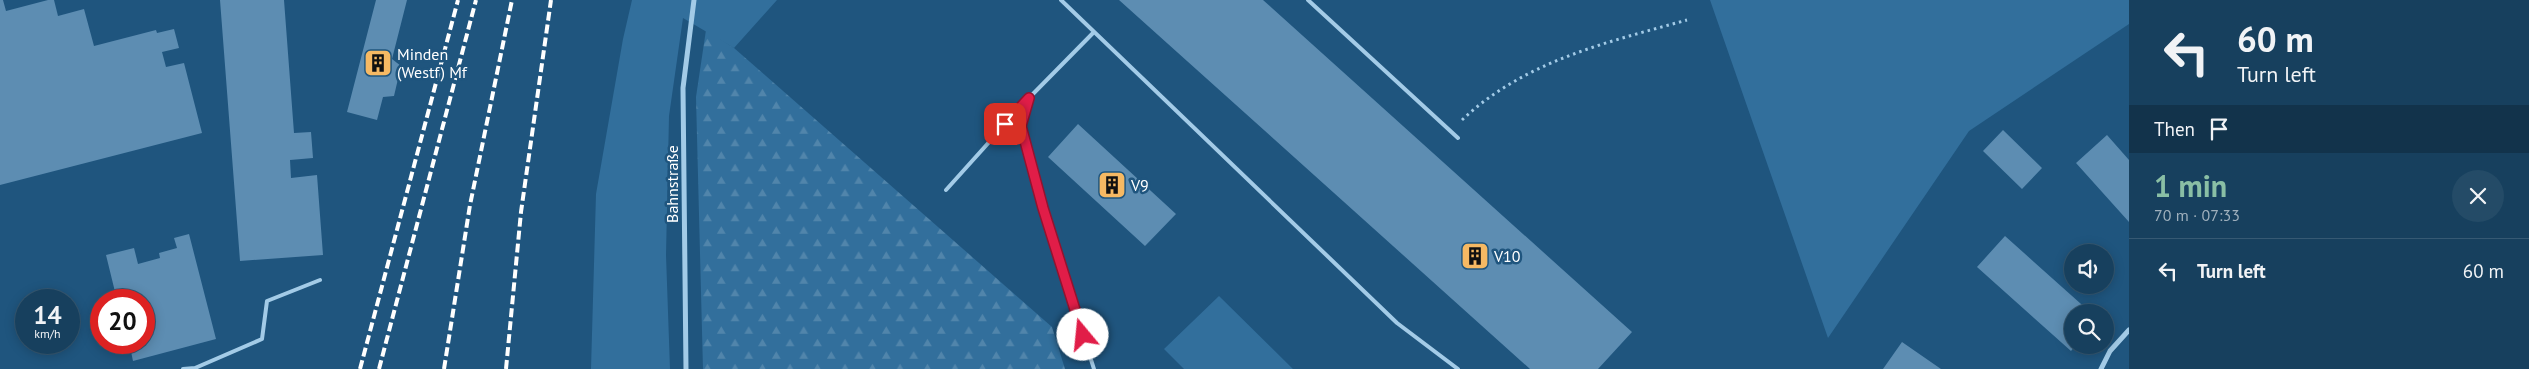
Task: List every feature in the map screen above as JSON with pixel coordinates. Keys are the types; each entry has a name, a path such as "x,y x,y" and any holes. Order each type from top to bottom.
{"street":[{"name":"Bahnstraße","path":"686,369 684,88 694,0"},
{"path":"2101,369 2110,352 2129,330"}],"lane":[{"path":"1061,0 1397,323 1458,369"},
{"path":"1308,0 1458,138"},
{"path":"946,190 1029,98 1094,32"},
{"path":"1029,98 1021,126 1043,208 1094,369"},
{"path":"183,369 195,368 262,339 267,301 320,280"}],"path":[{"path":"1451,131 1500,88 1532,70 1567,56 1687,20"}],"green space":[{"path":"632,0 777,0 734,48 683,18 669,116 666,255 670,369 591,369 596,194 623,39"},
{"path":"1710,0 2129,0 2129,24 1969,131 1828,338"},
{"path":"706,30 734,48 1052,327 1065,369 703,369 696,97"},
{"path":"1219,296 1293,369 1184,369 1164,349"}],"building":[{"path":"0,0 3,0 6,11 48,0 54,0 58,16 84,9 94,46 156,30 157,33 174,29 179,48 162,52 166,67 184,63 202,133 0,185"},
{"path":"220,0 284,0 294,133 311,132 313,158 290,160 291,178 317,175 323,255 240,261"},
{"name":"Minden (Westf) Mf","path":"376,0 407,0 392,59 401,66 394,96 383,97 377,120 347,112"},
{"name":"V10","path":"1119,0 1263,0 1632,332 1598,369 1530,369"},
{"name":"V9","path":"1078,124 1176,214 1145,246 1048,157"},
{"path":"2003,130 2042,168 2022,189 1983,151"},
{"path":"2107,135 2129,160 2129,222 2076,163"},
{"path":"189,234 216,339 133,361 132,354 155,354 155,289 114,289 106,255 134,248 138,264 160,258 159,253 177,248 174,238"},
{"path":"2005,236 2064,289 2064,294 2070,294 2081,304 2064,304 2064,345 1977,267"},
{"path":"1902,342 1941,369 1883,369"}],"railway":[{"path":"360,369 458,0"},
{"path":"379,369 476,0"},
{"path":"444,369 470,205 512,0"},
{"path":"506,369 521,212 551,0"}],"place":[{"name":"Minden (Westf) Mf","path":"378,63"},
{"name":"V9","path":"1112,185"},
{"name":"V10","path":"1475,256"}],"route":[{"path":"1005,124 1029,98 1021,126 1043,208 1083,335"}]}
